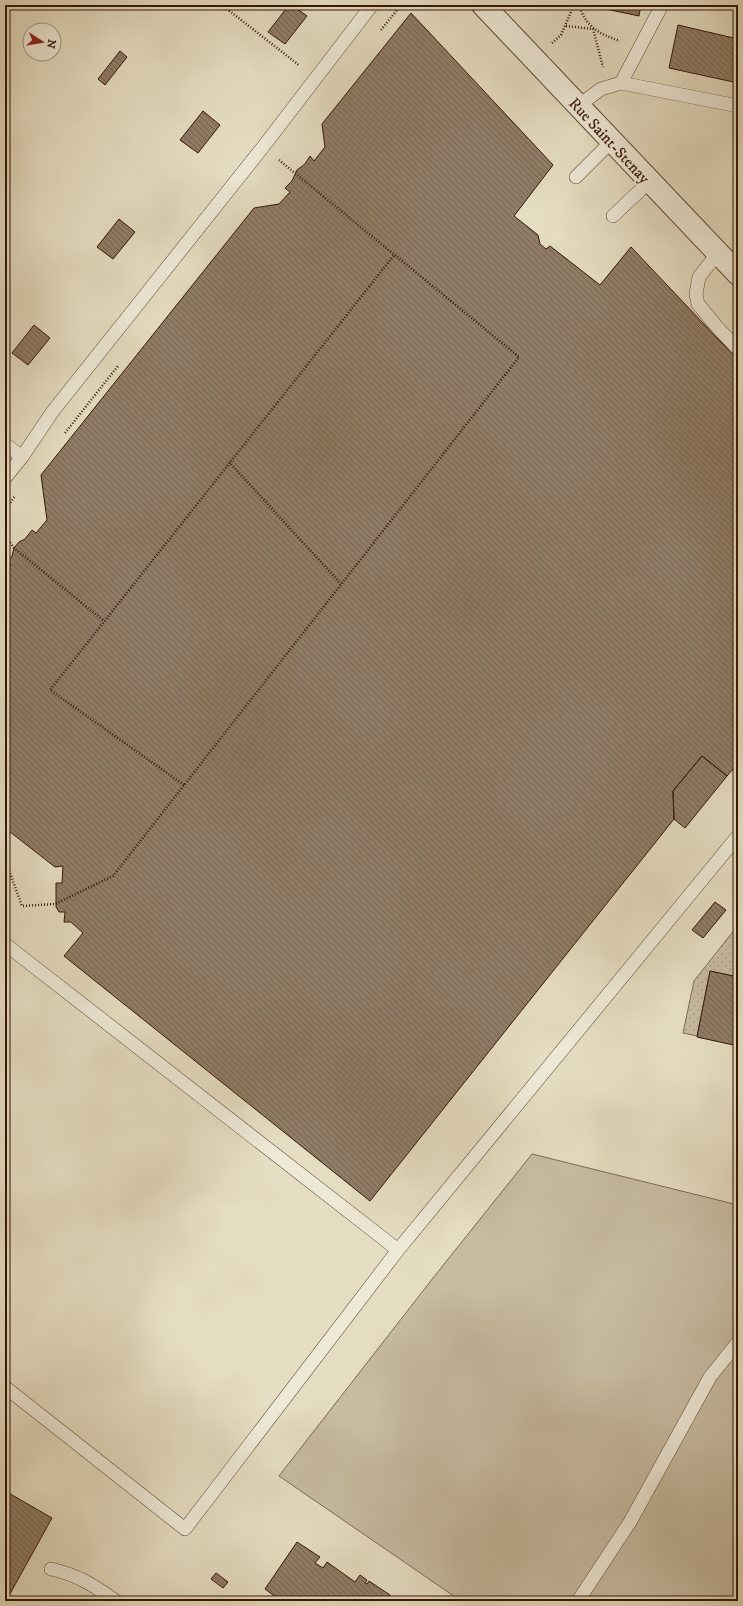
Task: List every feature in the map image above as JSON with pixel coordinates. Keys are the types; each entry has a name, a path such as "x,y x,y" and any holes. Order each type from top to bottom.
{"street":[{"name":"Rue Saint-Stenay","path":"483,5 738,274"}],"lane":[{"path":"5,478 22,457 53,411 316,79 372,5"},
{"path":"615,85 640,48 662,5"},
{"path":"578,106 601,89 615,85 738,106"},
{"path":"576,178 612,141"},
{"path":"613,216 650,181"},
{"path":"718,253 699,277 696,294 698,304 738,349"},
{"path":"5,444 22,457"},
{"path":"5,1387 185,1529 398,1250 738,836"},
{"path":"5,944 398,1250"},
{"path":"578,1601 630,1522 710,1377 738,1342"},
{"path":"51,1569 69,1573 91,1584 116,1601"}],"path":[{"path":"222,5 316,79"},
{"path":"534,60 561,34 566,26 574,5"},
{"path":"579,5 582,16 593,29 615,85"},
{"path":"566,26 593,29 617,40 640,48"},
{"path":"5,859 22,906 55,904 113,876 519,357 279,160"},
{"path":"184,785 50,690 395,254"},
{"path":"229,462 341,584"},
{"path":"5,535 14,548 104,621"}],"shaded area":[{"path":"738,928 738,977 710,971 697,1036 683,1033 694,981 735,929"},
{"path":"532,1154 738,1205 738,1601 461,1601 279,1476 433,1278"}],"building":[{"path":"289,5 292,5 307,16 285,44 268,32"},
{"path":"596,5 641,5 639,16 596,7"},
{"path":"411,13 553,165 514,216 538,235 540,244 546,249 550,246 600,285 631,247 738,360 738,763 727,776 702,756 673,791 674,819 370,1201 64,956 83,933 71,922 64,922 65,912 59,912 56,907 56,883 62,883 63,866 55,867 5,828 5,573 11,565 8,562 12,556 14,548 19,542 25,539 32,530 36,533 47,520 41,475 254,208 279,204 290,192 285,188 292,181 297,170 305,164 310,156 314,161 325,147 322,124"},
{"path":"678,25 738,39 738,83 669,68"},
{"path":"120,51 127,57 105,85 98,79"},
{"path":"203,111 220,125 198,153 180,140"},
{"path":"119,219 135,232 113,259 97,247"},
{"path":"34,325 50,338 28,365 12,353"},
{"path":"702,756 727,776 685,828 674,819 673,791"},
{"path":"715,902 726,910 703,938 692,930"},
{"path":"710,971 738,977 738,1046 697,1037"},
{"path":"5,1491 52,1518 6,1601 5,1601"},
{"path":"297,1542 320,1557 315,1563 323,1568 327,1562 355,1582 360,1575 367,1580 365,1583 367,1584 369,1581 390,1595 388,1598 389,1599 391,1596 398,1601 295,1601 291,1598 289,1601 281,1601 265,1589"},
{"path":"216,1573 228,1582 223,1588 211,1579"}]}
